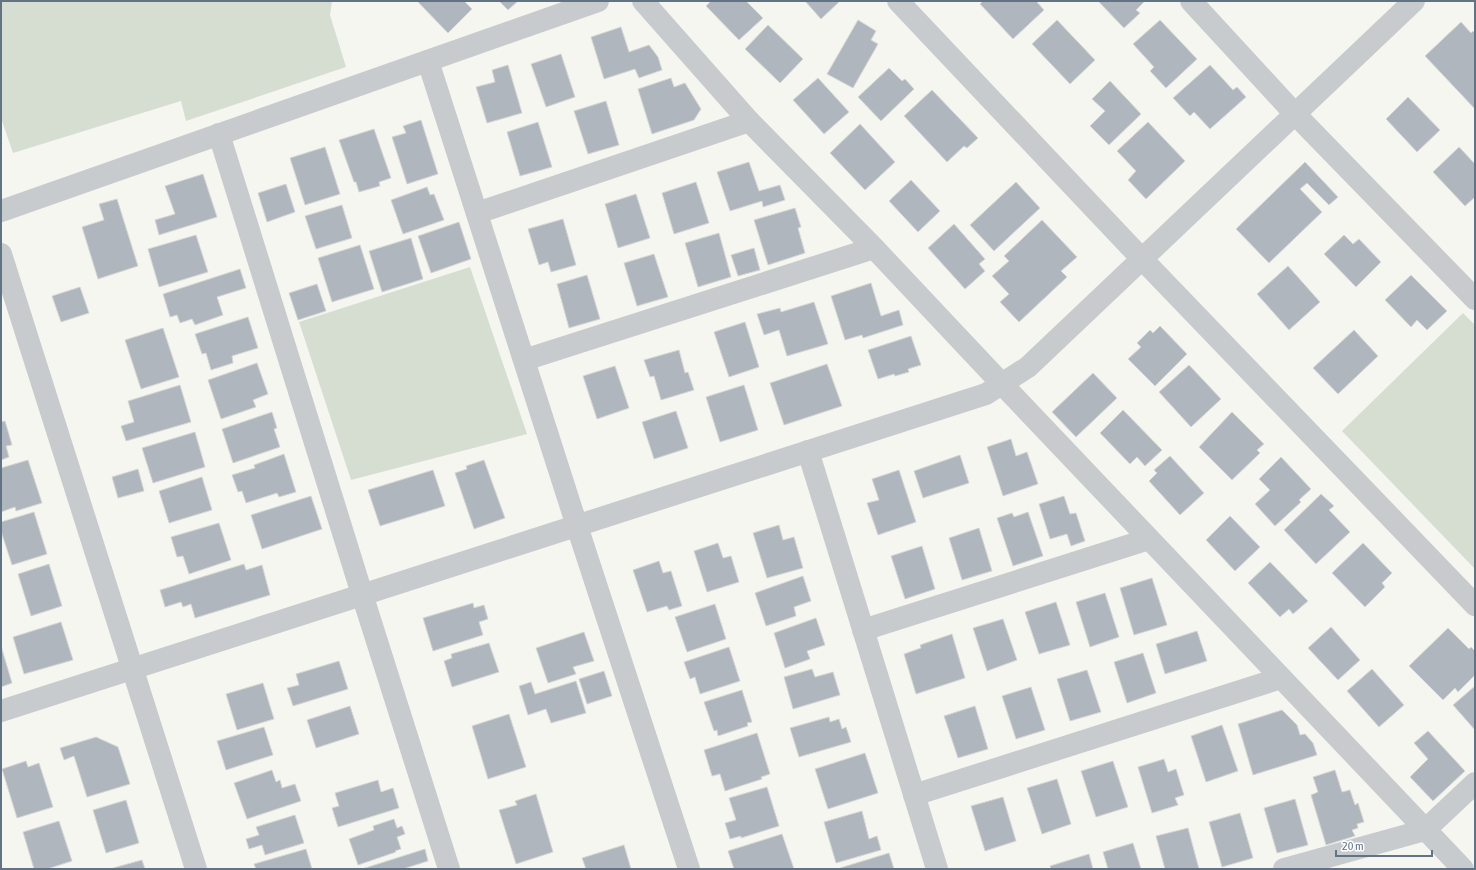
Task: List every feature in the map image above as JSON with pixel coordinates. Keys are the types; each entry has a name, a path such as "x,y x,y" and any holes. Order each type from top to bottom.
{"street":[{"path":"1,211 598,1"},
{"path":"643,1 749,121 874,248 1463,869"},
{"path":"898,1 1142,259 1475,605"},
{"path":"1191,1 1295,114 1475,299"},
{"path":"1,710 986,394 1028,367 1414,1"},
{"path":"428,61 689,869"},
{"path":"476,213 749,121"},
{"path":"219,134 449,869"},
{"path":"524,360 874,248"},
{"path":"1,254 196,869"},
{"path":"808,451 937,869"},
{"path":"863,630 1149,539"},
{"path":"914,794 1281,678"},
{"path":"1284,869 1425,830 1475,783"}],"shaded area":[{"path":"1,1 332,1 330,15 346,67 186,121 181,101 13,153 1,118"},
{"path":"470,267 527,434 351,480 299,322"},
{"path":"1463,313 1475,325 1475,569 1342,431"}],"building":[{"path":"417,1 464,1 472,9 448,33"},
{"path":"499,1 518,1 508,10"},
{"path":"711,1 746,1 763,18 739,40 706,6"},
{"path":"805,1 840,1 821,19"},
{"path":"983,1 1036,1 1044,10 1013,39 980,4"},
{"path":"1098,1 1145,1 1136,10 1140,13 1124,28"},
{"path":"858,20 876,31 871,40 878,44 853,88 827,74"},
{"path":"1057,20 1095,60 1070,84 1032,44"},
{"path":"1160,20 1197,59 1166,88 1150,71 1154,67 1133,44"},
{"path":"1461,22 1471,33 1473,31 1475,33 1475,109 1425,56"},
{"path":"768,25 803,59 780,83 745,49"},
{"path":"621,27 629,52 649,45 658,57 662,70 639,78 635,69 604,79 591,37"},
{"path":"561,54 575,97 546,107 531,64"},
{"path":"508,65 522,113 487,123 476,87 495,82 492,70"},
{"path":"1210,65 1233,90 1237,87 1246,97 1210,129 1194,112 1190,116 1173,98"},
{"path":"889,68 902,81 905,79 914,89 881,121 858,97"},
{"path":"671,78 674,87 685,83 701,109 694,120 652,134 638,89"},
{"path":"818,78 849,112 824,134 793,100"},
{"path":"1110,81 1141,114 1109,145 1090,126 1105,111 1092,99"},
{"path":"932,90 978,138 967,148 964,146 947,162 904,116"},
{"path":"1408,97 1440,130 1417,152 1386,119"},
{"path":"606,101 619,145 588,154 574,111"},
{"path":"421,120 438,174 407,184 392,137 406,133 403,126"},
{"path":"538,122 552,167 520,176 507,132"},
{"path":"1148,122 1185,161 1146,199 1128,180 1136,171 1117,151"},
{"path":"860,124 895,162 865,190 830,153"},
{"path":"374,129 391,178 379,182 380,186 359,192 339,140"},
{"path":"325,147 340,194 305,205 290,158"},
{"path":"1459,147 1475,164 1475,197 1465,206 1433,172"},
{"path":"749,162 759,191 780,185 785,200 763,207 762,201 730,211 717,172"},
{"path":"1305,162 1338,197 1329,205 1307,183 1300,189 1322,212 1269,263 1236,229"},
{"path":"203,174 217,217 159,235 155,220 175,214 165,186"},
{"path":"911,180 940,211 918,232 889,201"},
{"path":"696,182 709,223 674,234 662,193"},
{"path":"1016,182 1040,208 994,251 970,225"},
{"path":"286,184 295,212 267,222 258,193"},
{"path":"427,187 430,195 434,194 444,220 403,234 391,200"},
{"path":"636,194 650,238 618,248 605,204"},
{"path":"117,199 138,266 98,279 82,227 104,220 99,204"},
{"path":"342,205 352,238 316,249 305,216"},
{"path":"795,208 801,227 798,228 805,253 768,265 754,220"},
{"path":"563,219 576,265 551,272 548,262 539,265 528,229"},
{"path":"1042,220 1077,257 1061,271 1067,277 1019,322 1000,302 1009,294 992,276 1009,261 1004,256"},
{"path":"459,222 471,259 431,273 418,236"},
{"path":"954,224 985,259 979,264 985,271 965,289 928,248"},
{"path":"719,233 731,277 698,287 685,243"},
{"path":"196,235 208,272 159,287 148,249"},
{"path":"1344,235 1353,244 1359,239 1381,262 1356,287 1324,254"},
{"path":"411,238 423,279 382,292 369,251"},
{"path":"360,245 374,289 332,302 318,258"},
{"path":"754,248 760,270 738,276 731,255"},
{"path":"654,254 668,297 637,306 624,263"},
{"path":"1288,266 1320,302 1289,330 1257,294"},
{"path":"240,269 246,288 217,297 223,315 195,325 192,319 180,323 177,315 170,317 163,294"},
{"path":"587,275 600,319 569,328 557,284"},
{"path":"1411,275 1447,311 1427,330 1417,320 1411,327 1385,300"},
{"path":"871,283 881,316 899,310 903,325 863,338 862,335 845,340 831,296"},
{"path":"317,284 326,311 298,320 289,293"},
{"path":"80,287 89,313 61,322 52,296"},
{"path":"814,302 828,344 787,356 779,330 764,335 757,314 780,308 781,312"},
{"path":"248,317 258,348 232,356 233,363 211,370 206,353 202,354 195,334"},
{"path":"745,322 759,367 729,377 714,332"},
{"path":"1160,326 1187,354 1155,386 1128,359 1141,347 1137,343 1150,330 1153,333"},
{"path":"163,328 179,377 141,389 125,340"},
{"path":"1354,330 1378,356 1338,394 1313,368"},
{"path":"911,336 921,365 908,369 909,372 895,376 894,374 878,379 868,350"},
{"path":"679,350 685,373 688,372 694,390 661,400 654,376 650,377 644,360"},
{"path":"257,363 268,394 253,400 256,407 221,419 208,380"},
{"path":"827,364 842,406 784,425 770,383"},
{"path":"1189,365 1221,399 1191,427 1159,392"},
{"path":"615,366 629,408 597,419 583,376"},
{"path":"1093,373 1117,398 1076,437 1052,412"},
{"path":"180,385 191,422 126,441 121,426 134,422 128,401"},
{"path":"744,385 758,430 720,442 706,397"},
{"path":"1123,410 1162,450 1145,466 1137,457 1130,464 1100,433"},
{"path":"676,411 688,448 654,459 642,422"},
{"path":"272,412 277,428 274,429 280,447 233,463 222,429"},
{"path":"1232,412 1264,444 1257,450 1260,453 1232,480 1199,447"},
{"path":"5,421 12,445 6,446 9,457 1,460 1,422"},
{"path":"195,432 205,467 153,483 142,448"},
{"path":"1011,439 1016,456 1027,452 1038,484 1003,496 987,447"},
{"path":"284,454 296,492 279,497 277,493 246,503 242,491 238,492 232,475 255,468 254,465"},
{"path":"960,455 969,483 923,498 914,471"},
{"path":"1170,456 1204,493 1180,515 1149,481 1157,473 1154,470"},
{"path":"1281,457 1311,489 1299,500 1301,502 1275,526 1255,504 1270,490 1259,479"},
{"path":"28,460 42,503 16,511 15,507 1,512 1,468"},
{"path":"484,460 505,518 474,529 455,473 467,469 466,466"},
{"path":"138,469 144,491 118,498 112,477"},
{"path":"433,470 445,506 380,526 368,490"},
{"path":"899,470 916,522 878,535 867,503 879,500 872,479"},
{"path":"202,477 212,510 169,523 159,491"},
{"path":"1321,494 1334,506 1329,510 1350,532 1316,564 1284,530"},
{"path":"311,496 322,529 262,549 251,515"},
{"path":"1064,496 1070,514 1076,513 1085,541 1071,546 1067,534 1050,539 1039,504"},
{"path":"34,512 47,554 12,565 1,531 1,522"},
{"path":"1028,512 1043,556 1013,566 997,518 1012,513 1014,517"},
{"path":"1230,516 1260,547 1235,571 1206,540"},
{"path":"219,523 231,560 189,574 183,556 177,557 171,537"},
{"path":"779,525 783,540 794,537 803,568 767,578 753,533"},
{"path":"979,528 992,571 962,580 949,538"},
{"path":"718,543 723,558 731,556 739,582 707,592 694,551"},
{"path":"1363,543 1392,573 1382,583 1385,587 1365,607 1332,573"},
{"path":"922,546 935,589 905,599 891,556"},
{"path":"659,561 663,573 671,571 682,606 669,610 667,606 647,612 633,570"},
{"path":"1270,562 1308,601 1293,614 1289,609 1280,617 1248,583"},
{"path":"49,564 62,606 31,616 18,574"},
{"path":"244,564 246,570 262,565 270,595 195,618 191,604 183,607 181,602 165,607 160,590"},
{"path":"803,576 811,601 794,607 796,616 766,626 755,593"},
{"path":"1152,578 1167,625 1134,635 1120,588"},
{"path":"1105,593 1119,637 1090,647 1076,602"},
{"path":"1056,602 1070,645 1039,654 1025,612"},
{"path":"473,603 474,608 484,605 488,619 479,622 483,635 433,651 423,618"},
{"path":"715,604 726,639 687,652 675,617"},
{"path":"816,618 825,645 807,651 810,659 785,668 774,633"},
{"path":"1003,619 1017,660 987,671 973,628"},
{"path":"61,622 73,660 24,674 13,637"},
{"path":"1331,627 1360,660 1338,680 1308,648"},
{"path":"1448,628 1469,649 1471,647 1475,651 1475,675 1458,692 1455,688 1443,700 1409,666"},
{"path":"1197,631 1207,661 1165,674 1156,644"},
{"path":"584,632 594,661 573,667 576,674 548,683 536,648"},
{"path":"952,634 965,678 916,694 904,654 921,648 920,645"},
{"path":"489,643 499,672 452,687 444,661 452,658 451,654"},
{"path":"1,646 12,683 1,687"},
{"path":"729,647 740,681 700,694 695,677 690,679 684,662"},
{"path":"1143,653 1156,693 1127,703 1114,662"},
{"path":"339,661 348,689 293,706 287,688 299,685 296,674"},
{"path":"812,669 815,677 833,672 840,695 793,709 784,677"},
{"path":"1372,669 1404,705 1379,727 1347,691"},
{"path":"1087,670 1101,712 1070,721 1057,679"},
{"path":"604,671 612,696 587,704 579,679"},
{"path":"576,681 586,713 551,723 546,709 528,715 519,686 531,682 535,694"},
{"path":"263,683 274,719 237,730 226,694"},
{"path":"1475,686 1475,730 1453,705"},
{"path":"1031,687 1045,730 1016,739 1002,696"},
{"path":"742,690 752,722 747,723 748,726 718,736 717,730 714,731 704,702"},
{"path":"350,706 359,734 316,748 307,720"},
{"path":"975,706 988,749 958,758 944,716"},
{"path":"1282,710 1297,725 1300,735 1305,734 1313,743 1317,755 1253,775 1238,724"},
{"path":"509,714 526,767 488,779 472,726"},
{"path":"829,717 830,722 839,719 842,729 846,727 851,742 799,757 790,728"},
{"path":"1222,725 1238,771 1206,782 1191,736"},
{"path":"264,727 273,755 226,770 217,741"},
{"path":"1428,731 1465,771 1433,801 1410,777 1428,759 1414,743"},
{"path":"757,733 770,774 761,777 762,779 725,791 720,774 712,776 704,750"},
{"path":"96,737 118,747 130,784 87,797 74,756 64,760 60,748"},
{"path":"865,753 878,793 828,809 815,769"},
{"path":"1164,759 1168,772 1176,769 1184,795 1175,798 1178,805 1152,813 1138,767"},
{"path":"26,761 28,767 39,763 53,807 17,818 2,769"},
{"path":"1113,761 1128,807 1096,817 1081,771"},
{"path":"272,770 276,782 280,780 282,788 295,784 301,801 247,819 234,783"},
{"path":"1335,770 1342,792 1350,790 1355,805 1358,803 1364,822 1357,824 1358,828 1352,830 1355,836 1326,845 1311,795 1318,792 1313,777"},
{"path":"1057,779 1071,824 1042,834 1027,788"},
{"path":"378,780 381,792 393,788 399,808 338,827 332,808 339,806 335,793"},
{"path":"767,787 779,826 741,838 741,836 730,839 725,823 736,820 729,798"},
{"path":"536,794 553,852 516,864 499,810 517,805 515,801"},
{"path":"1003,797 1016,841 985,851 971,806"},
{"path":"1295,799 1308,845 1277,853 1264,808"},
{"path":"126,800 139,843 106,853 93,810"},
{"path":"862,811 869,839 877,836 881,850 836,863 824,822"},
{"path":"1240,813 1253,858 1222,867 1209,822"},
{"path":"295,815 304,843 265,855 262,845 249,849 246,839 259,835 256,827"},
{"path":"394,819 397,828 402,826 405,834 397,837 401,849 358,865 349,839 374,830 373,826"},
{"path":"59,821 72,861 47,869 34,869 23,832"},
{"path":"1188,828 1199,869 1165,869 1156,836"},
{"path":"782,834 794,869 734,869 728,851"},
{"path":"1133,843 1141,869 1108,869 1103,852"},
{"path":"624,845 631,869 586,869 582,858"},
{"path":"306,849 312,869 256,869 254,864"},
{"path":"425,849 428,861 403,869 362,869"},
{"path":"889,853 894,869 840,869 840,868"},
{"path":"1089,854 1093,869 1051,869 1050,866"},
{"path":"142,860 145,869 113,869 113,868"}]}
